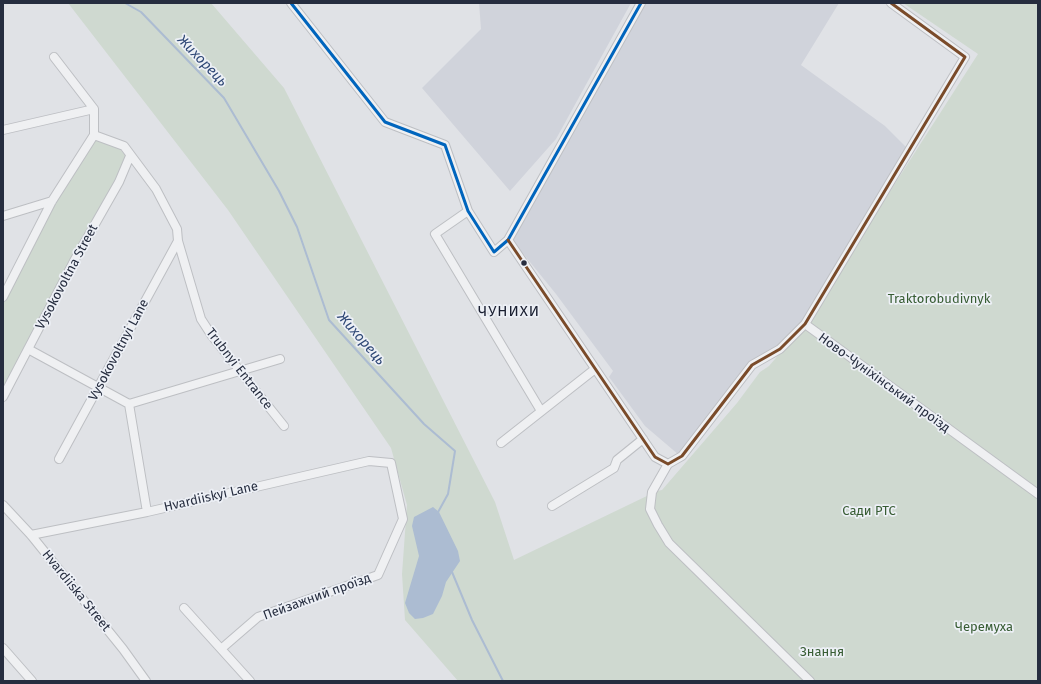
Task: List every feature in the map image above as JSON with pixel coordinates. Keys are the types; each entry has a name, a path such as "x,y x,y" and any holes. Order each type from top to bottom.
{"street":[{"path":"291,3 385,122 445,145 468,211 494,252 508,240 641,3"},
{"name":"Ново-Чуніхінський проїзд","path":"891,3 965,57 804,324 1038,494"},
{"path":"3,297 52,201 94,135 94,109 54,57"},
{"path":"3,130 94,109"},
{"name":"Trubnyi Entrance","path":"94,135 124,146 156,190 177,229 178,241 201,318 212,336 284,426"},
{"name":"Vysokovoltna Street","path":"3,397 74,261 119,182 130,156"},
{"path":"3,216 52,201"},
{"path":"468,211 435,234 541,411"},
{"path":"508,240 643,440 656,456 668,464"},
{"name":"Vysokovoltnyi Lane","path":"59,459 178,241"},
{"path":"804,324 780,349 752,365 682,456 668,464 652,492 650,509 669,543 810,681"},
{"path":"28,349 98,389 129,404 280,359"},
{"path":"501,444 595,369"},
{"path":"129,404 148,512"},
{"path":"552,506 614,468 617,460 643,440"},
{"name":"Hvardiiskyi Lane","path":"31,535 148,512 369,461 391,463"},
{"name":"Пейзажний проїзд","path":"221,649 258,617 378,575 403,520 391,463"},
{"name":"Hvardiiska Street","path":"3,505 31,535 123,649 146,681"},
{"path":"184,608 250,681"},
{"path":"3,648 32,681"}],"shaded area":[{"path":"479,3 631,3 556,139 510,191 422,88 481,29"},
{"path":"645,3 839,3 801,65 885,126 907,148 802,324 780,347 762,354 751,362 679,455 645,426 609,377 613,371 556,294 512,240"}],"green space":[{"name":"Сади РТС","path":"68,3 211,3 284,88 495,502 514,560 651,494 652,492 662,490 737,403 760,372 769,366 805,324 978,54 903,3 1038,3 1038,681 458,681 405,620 402,574 407,505 391,448 228,210"},
{"path":"101,139 117,146 127,157 3,392 3,304 52,207 91,143"}],"water":[{"path":"433,507 439,512 458,551 460,561 446,582 442,596 433,614 415,619 409,613 405,603 419,556 412,526 414,517"}],"waterway":[{"name":"Жихорець","path":"125,3 141,12 224,98 279,191 297,227 329,320 424,424 455,451 448,494 437,514"},
{"name":"Жихорець","path":"452,572 472,620 503,681"}],"transit line":[{"path":"291,3 385,122 445,145 468,211 494,252 508,240 641,3"},
{"path":"508,240 655,457 668,464 682,456 752,365 780,349 805,324 965,57 891,3"}],"district":[{"name":"ЧУНИХИ","path":"509,312"}],"park label":[{"name":"Traktorobudivnyk","path":"939,299"},
{"name":"Черемуха","path":"984,627"},
{"name":"Знання","path":"822,652"}]}
